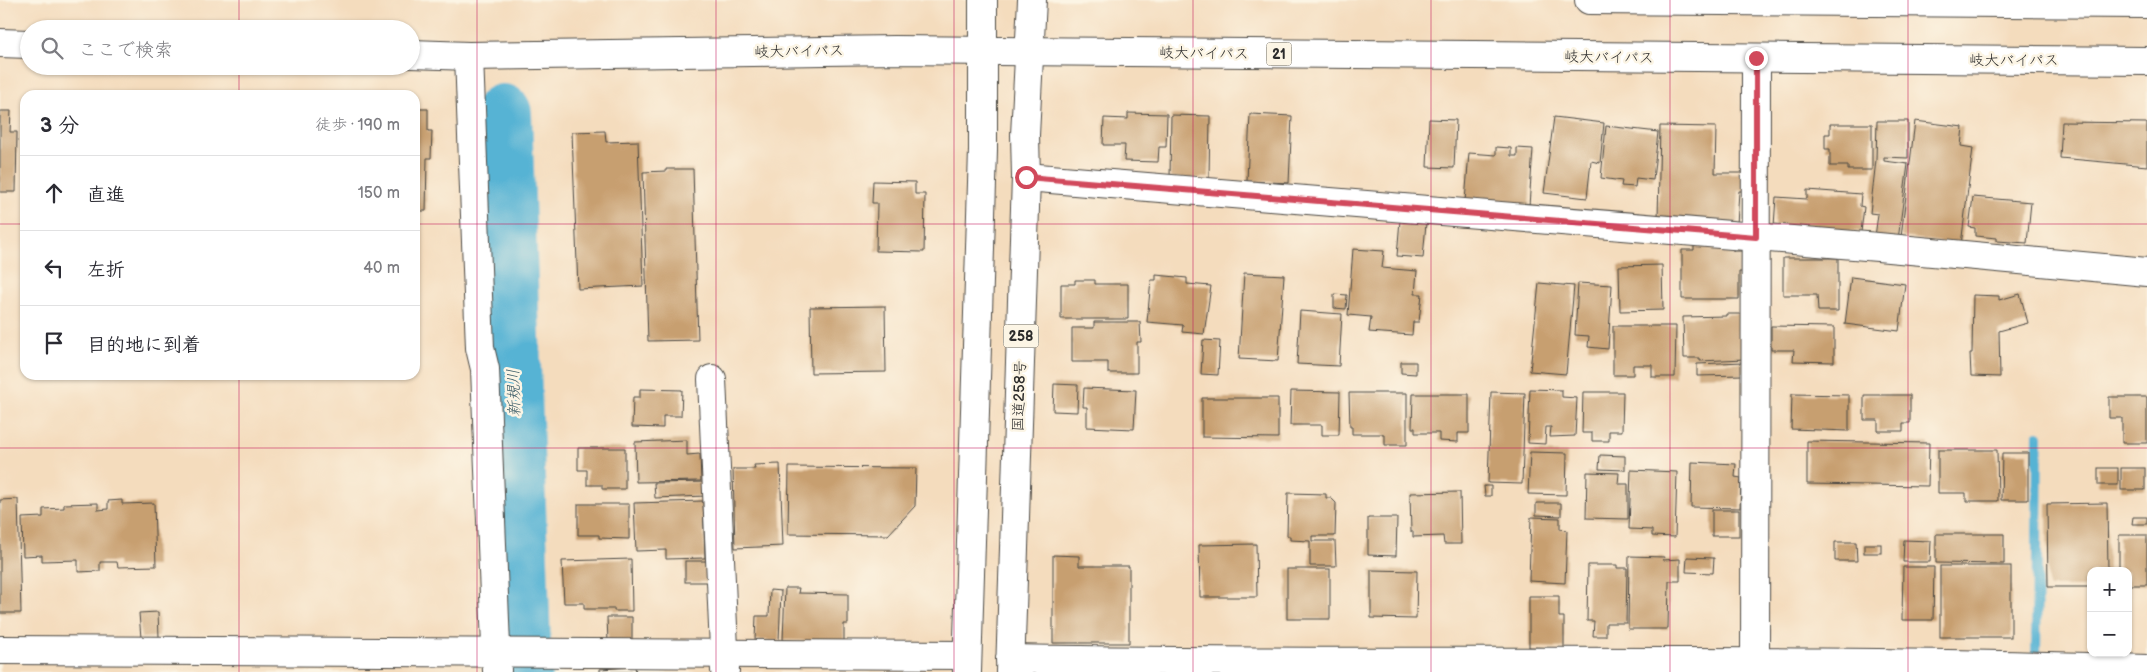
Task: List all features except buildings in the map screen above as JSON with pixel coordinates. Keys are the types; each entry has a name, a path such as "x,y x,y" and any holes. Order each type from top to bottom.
{"main road":[{"path":"0,650 499,659 544,652 724,662 966,664 982,160 983,0"},
{"name":"国道258号","path":"1010,665 1026,177 1025,135 1032,0"},
{"path":"1589,0 2147,4"},
{"path":"0,43 20,44"},
{"name":"岐大バイパス","path":"420,54 469,56 894,50 2147,62"},
{"path":"469,56 480,348 485,369 499,659"},
{"path":"1755,667 1756,58"},
{"path":"1026,177 1756,237 2147,272"},
{"path":"712,380 724,662"},
{"path":"1010,665 1198,667 2036,666 2147,669"}],"waterway":[{"name":"新規川","path":"503,113 523,672"},
{"path":"2036,665 2038,436"}],"route":[{"path":"1026,177 1756,237 1756,58"}]}
